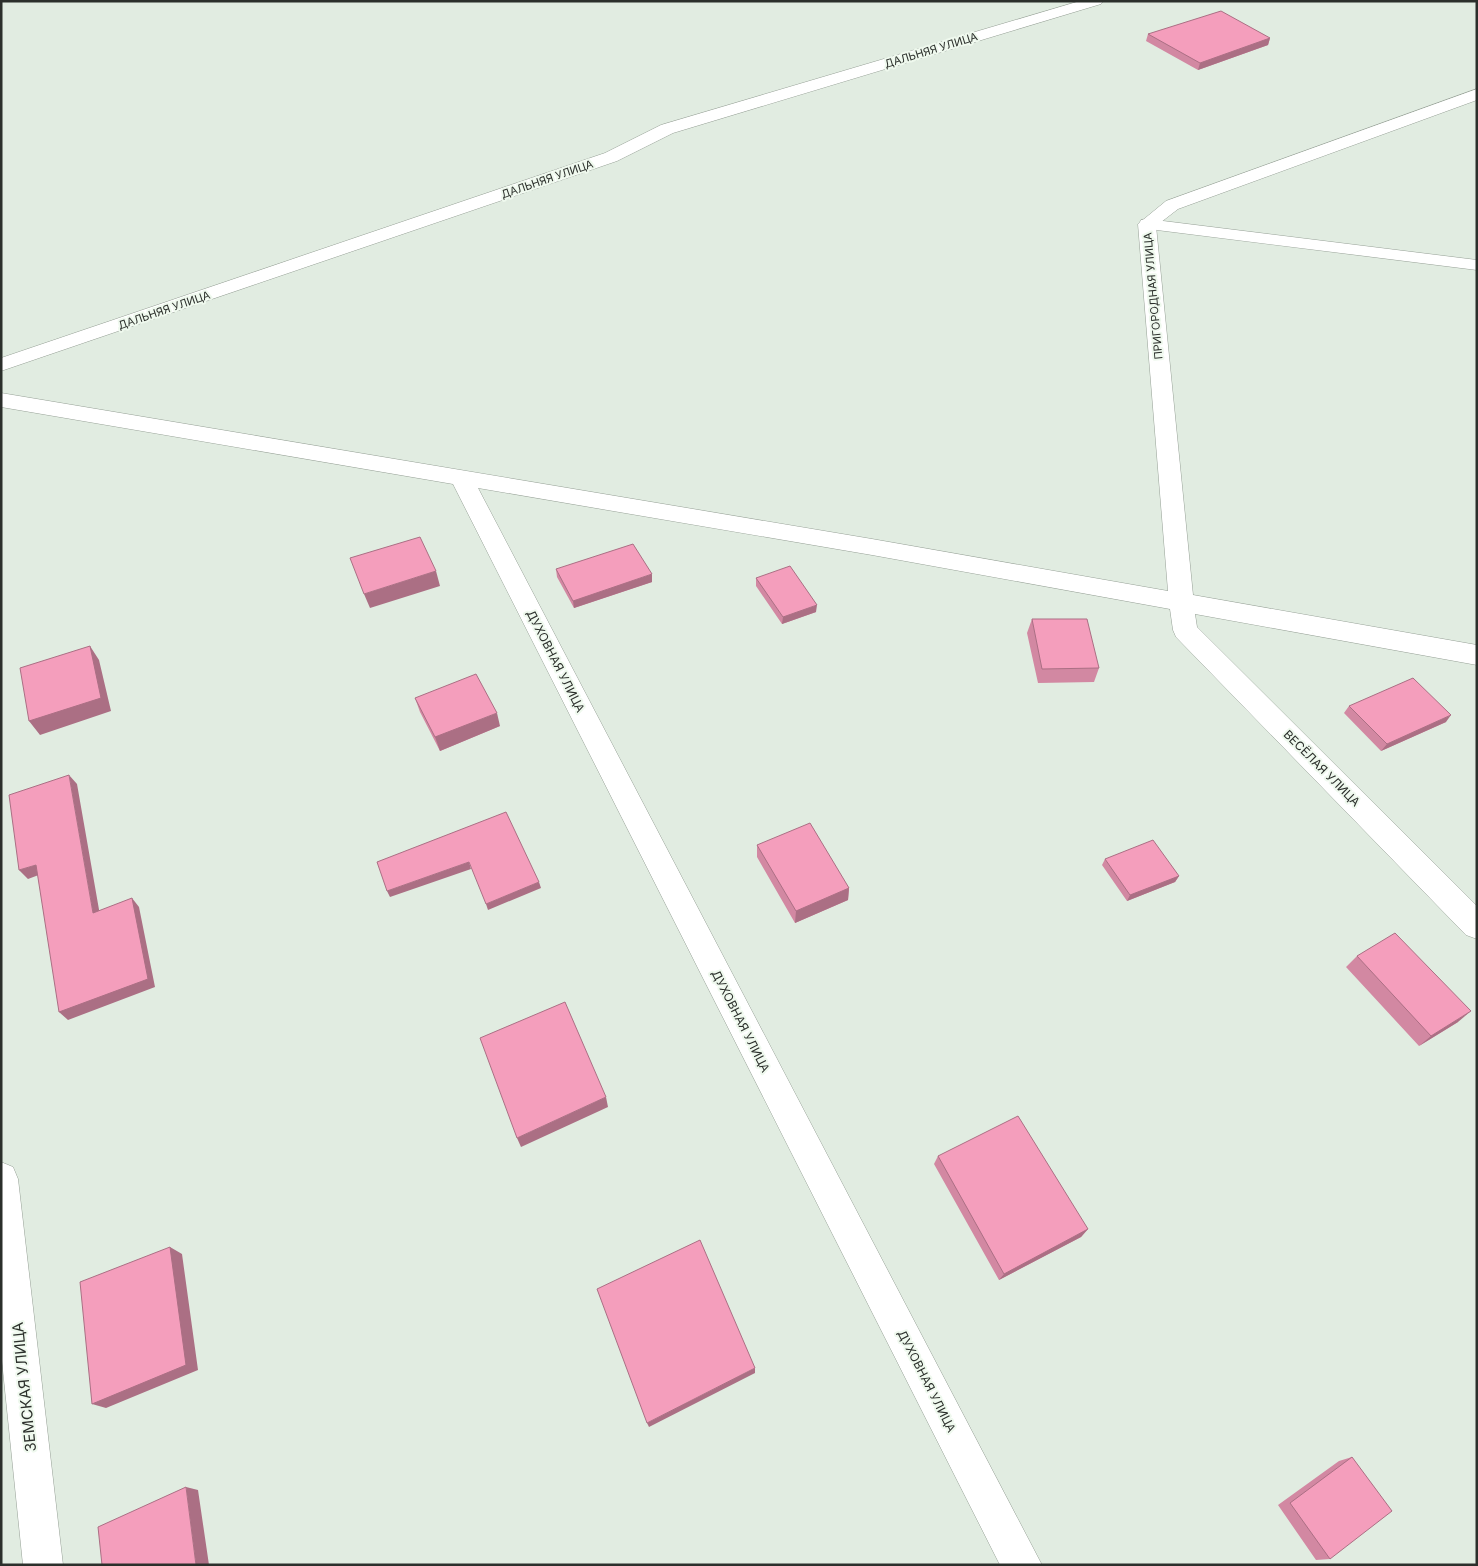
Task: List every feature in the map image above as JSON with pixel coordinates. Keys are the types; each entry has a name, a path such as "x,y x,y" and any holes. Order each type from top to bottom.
{"street":[{"name":"ДАЛЬНЯЯ УЛИЦА","path":"1,365 611,157 667,128 1096,1"},
{"name":"ПРИГОРОДНАЯ УЛИЦА","path":"1181,603 1147,224 1172,205 1477,94"},
{"path":"1,400 862,546 1477,655"},
{"name":"ДУХОВНАЯ УЛИЦА","path":"461,477 1022,1565"},
{"name":"ВЕСЁЛАЯ УЛИЦА","path":"1181,603 1185,630 1477,926"},
{"name":"ЗЕМСКАЯ УЛИЦА","path":"1,1179 43,1565"}],"lane":[{"path":"1147,224 1477,266"}],"building":[{"path":"1221,11 1270,38 1200,63 1148,34"},
{"path":"420,537 436,571 364,594 350,558"},
{"path":"633,544 652,574 573,601 556,569"},
{"path":"790,566 817,605 783,617 756,578"},
{"path":"1032,619 1087,619 1099,668 1042,669"},
{"path":"90,646 101,698 29,721 20,668"},
{"path":"476,674 497,713 435,737 415,698"},
{"path":"1413,678 1451,715 1387,744 1349,706"},
{"path":"69,775 93,913 132,898 148,979 59,1012 36,865 19,870 9,795"},
{"path":"506,812 539,882 486,904 469,862 387,891 377,862"},
{"path":"810,823 849,888 796,911 757,845"},
{"path":"1153,840 1179,876 1130,895 1105,859"},
{"path":"1395,933 1471,1011 1431,1036 1357,956"},
{"path":"565,1002 606,1097 517,1138 480,1038"},
{"path":"1018,1116 1088,1229 1004,1274 938,1156"},
{"path":"700,1240 755,1368 647,1423 597,1289"},
{"path":"170,1247 186,1365 92,1404 80,1282"},
{"path":"1352,1457 1392,1511 1330,1559 1290,1503"},
{"path":"186,1487 196,1565 102,1565 98,1527"}]}
